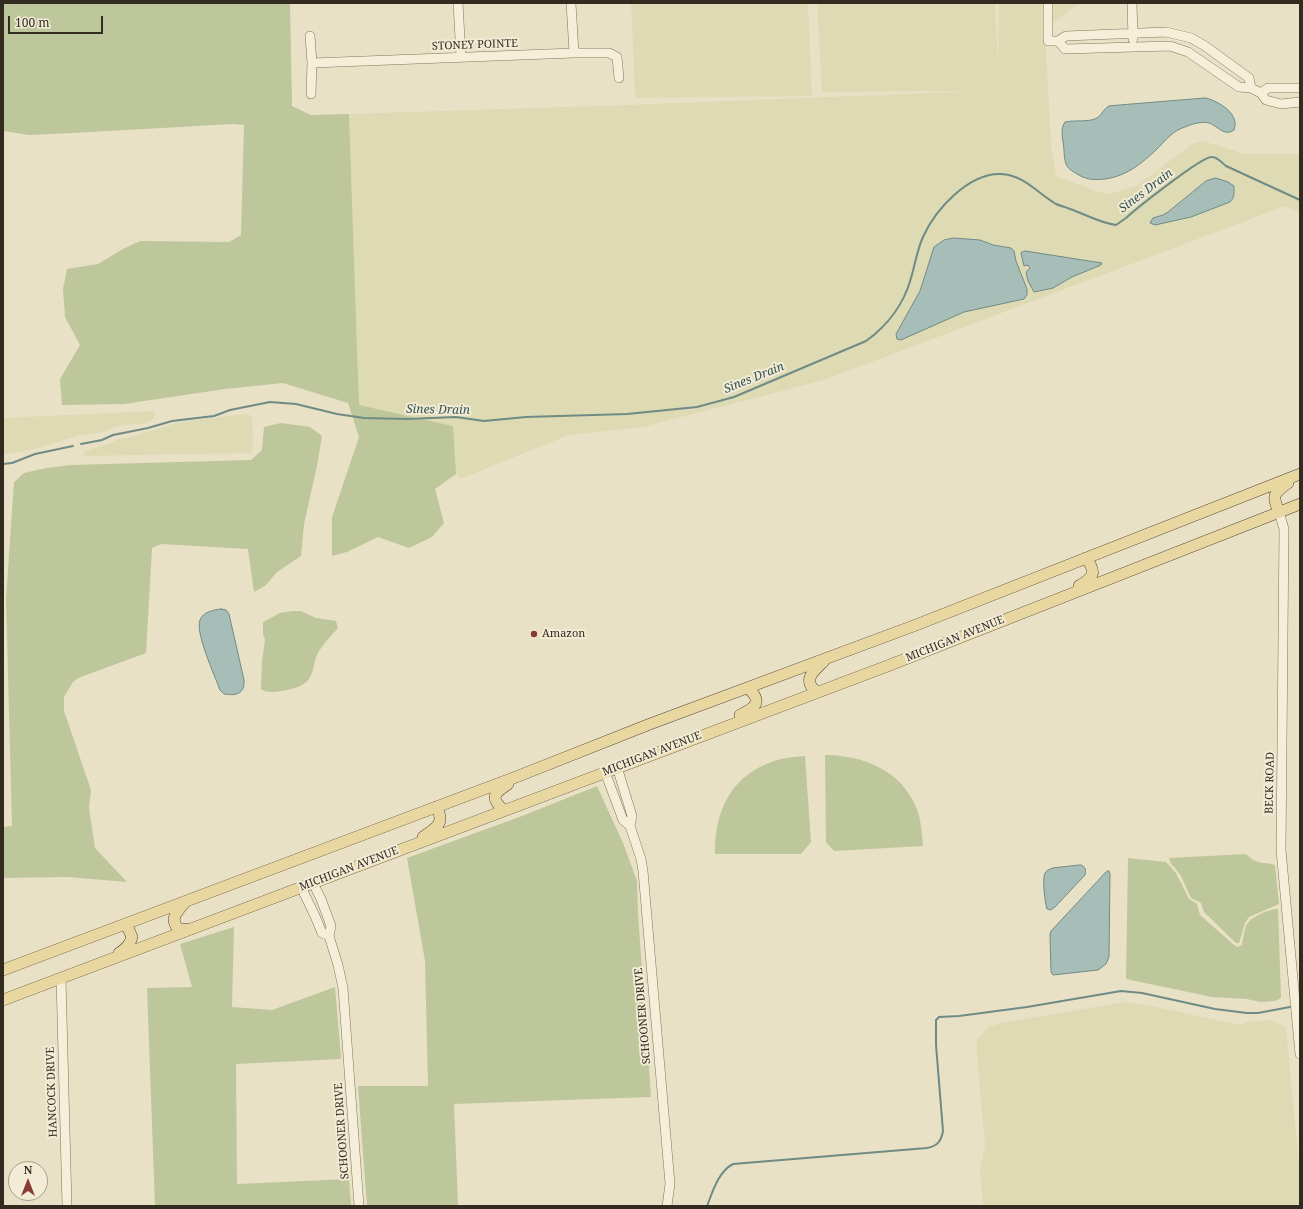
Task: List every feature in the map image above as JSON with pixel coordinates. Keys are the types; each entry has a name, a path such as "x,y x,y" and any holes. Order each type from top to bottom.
{"main road":[{"path":"1279,512 1274,496 1277,491 1300,474"},
{"path":"3,970 516,777 650,724 702,706 916,625 1300,474"},
{"name":"MICHIGAN AVENUE","path":"3,1000 103,963 187,929 314,883 708,732 817,692 1300,504"},
{"path":"1062,597 1090,579 1093,570 1092,565 1086,558"},
{"path":"817,692 810,686 810,677 814,670 828,658"},
{"path":"708,732 753,709 756,699 748,688"},
{"path":"503,810 497,804 495,794 498,790 516,777"},
{"path":"408,847 439,825 441,820 436,807"},
{"path":"186,900 175,913 174,920 178,929 187,929"},
{"path":"103,963 127,948 131,942 131,932 123,925"}],"street":[{"path":"458,3 461,57"},
{"path":"571,3 574,52"},
{"path":"1048,3 1053,42"},
{"path":"1132,3 1133,47"},
{"path":"1053,42 1066,36 1166,32 1191,38 1205,46 1249,78 1251,88"},
{"path":"310,36 312,63 311,94"},
{"path":"1053,42 1065,49 1170,46 1179,48 1188,52 1239,87 1251,88 1260,93 1266,100 1281,104 1300,102"},
{"name":"STONEY POINTE","path":"312,63 574,52 609,53 617,57 619,78"},
{"path":"1260,93 1268,88 1300,88"},
{"name":"BECK ROAD","path":"1279,512 1284,529 1281,850 1300,1054"},
{"name":"SCHOONER DRIVE","path":"617,767 632,816 630,826 641,859 643,871 670,1184 667,1206"},
{"name":"SCHOONER DRIVE","path":"604,772 623,820 630,826"},
{"name":"SCHOONER DRIVE","path":"314,883 322,899 331,926 329,936 343,988 359,1206"},
{"name":"SCHOONER DRIVE","path":"301,887 322,933 329,936"},
{"name":"HANCOCK DRIVE","path":"61,978 66,1206"}],"shaded area":[{"path":"631,3 808,3 812,96 637,98 635,96"},
{"path":"817,3 995,3 998,64 999,3 1079,3 1045,29 1051,144 1056,176 1093,190 1109,194 1138,185 1192,144 1203,141 1245,154 1300,154 1300,213 1285,206 824,380 643,427 569,435 460,479 456,474 453,426 359,405 349,114 978,91 823,92"},
{"path":"155,411 154,418 147,423 118,426 98,433 81,435 34,449 3,455 3,418"},
{"path":"245,414 252,417 252,453 83,456 85,451 118,439 131,437 180,422"},
{"path":"1124,1002 1151,1006 1240,1025 1248,1022 1269,1020 1286,1027 1300,1177 1300,1206 983,1206 980,1170 985,1145 977,1040 988,1027 1001,1023"}],"green space":[{"path":"3,3 290,3 292,106 311,115 349,114 359,405 453,426 456,474 435,489 444,523 432,537 409,548 378,537 347,552 332,556 332,517 359,437 348,403 283,383 225,389 124,404 62,405 60,379 80,345 65,317 63,289 67,269 98,264 140,241 229,242 241,235 244,125 233,124 29,135 3,131"},
{"path":"281,423 310,427 322,436 304,524 301,556 277,572 265,586 254,592 248,549 161,544 152,548 146,653 78,678 73,682 64,697 64,711 91,790 89,808 95,848 127,882 67,877 3,878 3,827 12,826 6,599 14,482 24,473 46,468 71,465 251,460 262,450 264,427"},
{"path":"301,611 316,618 336,621 338,628 319,652 312,673 305,683 283,691 265,691 261,689 262,661 265,640 263,633 263,622 280,613"},
{"path":"825,755 853,758 866,762 879,767 901,783 909,794 918,812 923,846 834,851 826,842"},
{"path":"805,756 811,842 801,854 715,854 717,825 721,812 734,788 755,770 769,763 792,757"},
{"path":"597,786 623,843 637,881 651,1097 454,1104 458,1206 367,1206 358,1086 428,1086 425,961 407,858 522,816"},
{"path":"1246,854 1257,862 1275,865 1279,904 1249,917 1245,923 1239,943 1236,943 1204,912 1201,903 1191,898 1181,876 1171,864 1169,858"},
{"path":"1128,858 1166,862 1176,873 1189,899 1197,904 1200,915 1237,947 1242,945 1246,926 1251,920 1265,912 1278,909 1281,998 1275,1001 1260,1002 1247,999 1212,997 1126,979"},
{"path":"234,927 232,1007 272,1010 335,987 341,1059 236,1064 237,1184 349,1179 351,1206 155,1206 147,988 192,987 180,944"}],"water":[{"path":"1206,98 1217,102 1228,110 1234,119 1234,130 1224,132 1212,124 1203,122 1181,128 1172,134 1149,157 1136,167 1121,175 1113,177 1088,179 1075,173 1067,166 1062,132 1065,122 1095,119 1099,117 1109,106"},
{"path":"1216,178 1228,182 1234,186 1232,200 1230,202 1191,217 1155,225 1150,223 1153,218 1168,212 1206,181"},
{"path":"954,238 980,240 993,245 1011,248 1014,251 1016,261 1027,289 1027,295 1024,299 964,312 901,340 897,339 896,334 920,291 934,247 944,240"},
{"path":"1025,251 1102,263 1101,265 1072,277 1053,288 1034,292 1028,281 1026,272 1030,268 1028,265 1024,266 1021,253"},
{"path":"221,609 226,610 229,614 244,680 244,685 241,691 232,695 224,694 220,690 206,655 200,634 199,626 201,617 209,612"},
{"path":"1081,865 1085,869 1085,875 1055,907 1051,910 1047,909 1044,885 1045,873 1053,868"},
{"path":"1109,871 1109,957 1106,964 1098,970 1053,975 1051,972 1051,931 1106,872"}],"waterway":[{"name":"Sines Drain","path":"81,444 102,440 113,435 148,428 172,421 214,416 230,410 270,402 296,404 337,414 364,418 408,419 456,417 484,421 526,417 627,414 697,407 734,397 866,341 874,335 894,314 904,297 921,242 928,226 944,205 954,195 965,186 989,175 1001,174 1017,178 1024,181 1056,204 1098,220 1116,225 1182,174 1205,159 1211,157 1217,159 1226,166 1300,200"},
{"name":"Sines Drain","path":"3,464 12,463 35,454 73,446"},
{"path":"707,1206 714,1188 723,1172 733,1164 927,1148 936,1145 940,1141 943,1131 936,1045 936,1020 939,1017 959,1016 1027,1007 1121,991 1142,993 1215,1009 1247,1013 1258,1013 1290,1007"}],"place":[{"name":"Amazon","path":"534,634"}]}
